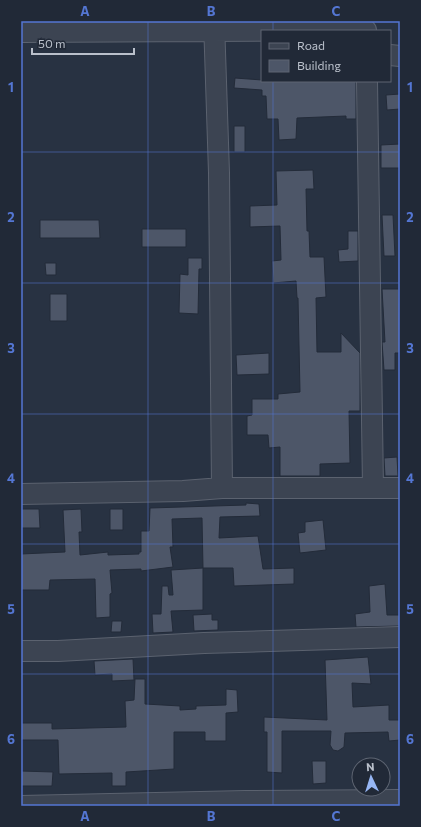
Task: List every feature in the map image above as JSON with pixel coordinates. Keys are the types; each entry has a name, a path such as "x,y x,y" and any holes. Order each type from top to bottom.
{"street":[{"path":"21,32 214,26 366,27"},
{"path":"214,26 218,173 222,488"},
{"path":"368,82 374,488"},
{"path":"21,494 176,491 222,488 400,488"},
{"path":"21,651 58,652 204,643 400,637"},
{"path":"21,806 245,801 395,802"}],"building":[{"path":"235,78 261,80 261,82 356,82 356,119 346,119 346,116 297,118 296,139 279,140 278,119 267,119 266,96 262,96 262,90 234,88"},
{"path":"400,94 400,109 387,110 386,95"},
{"path":"234,126 245,126 245,152 234,152"},
{"path":"400,144 400,168 381,168 381,145"},
{"path":"313,170 314,189 306,189 307,231 309,231 310,257 324,257 326,297 316,298 317,352 341,352 341,333 360,353 360,411 349,411 350,463 320,464 320,476 280,476 280,447 269,448 268,435 247,435 247,416 252,415 252,399 278,399 278,394 300,392 298,298 296,281 273,283 272,261 281,260 280,226 250,227 250,206 277,205 276,171"},
{"path":"382,215 393,215 395,256 384,256"},
{"path":"40,220 99,220 100,238 40,238"},
{"path":"142,229 186,229 186,247 142,247"},
{"path":"348,231 358,231 358,261 339,262 338,250 348,249"},
{"path":"188,258 202,258 202,269 199,269 198,314 179,313 180,274 188,275"},
{"path":"45,263 56,263 56,275 46,275"},
{"path":"382,289 399,289 400,353 395,353 395,370 384,370 382,342 385,342"},
{"path":"50,294 67,294 67,321 50,321"},
{"path":"269,353 269,374 237,375 236,355"},
{"path":"397,457 398,476 385,476 384,458"},
{"path":"246,503 259,504 260,516 220,517 219,538 258,536 263,569 294,568 294,584 234,586 233,568 203,568 202,518 172,519 173,547 170,547 173,567 141,571 141,569 110,570 112,593 110,594 110,617 96,618 95,579 50,580 49,590 21,590 21,554 65,552 63,510 81,509 82,532 79,532 80,555 108,552 108,555 139,554 139,552 141,552 141,531 149,531 150,508 246,505"},
{"path":"21,509 39,509 40,528 21,528"},
{"path":"110,509 123,509 123,530 110,530"},
{"path":"323,520 326,550 300,553 298,533 305,532 305,522"},
{"path":"203,568 203,610 171,611 173,632 153,633 152,614 161,614 162,586 168,586 169,595 173,595 171,570"},
{"path":"385,584 387,615 400,615 400,626 356,627 355,614 370,612 369,586"},
{"path":"212,614 212,620 218,620 218,630 194,631 193,615"},
{"path":"112,621 122,621 121,632 111,632"},
{"path":"368,657 371,684 352,683 353,707 389,705 389,720 400,720 400,740 389,741 388,732 345,733 344,747 338,751 333,750 330,745 331,731 282,731 282,773 267,772 267,732 264,732 264,717 327,720 325,660"},
{"path":"133,659 134,680 112,681 112,674 95,675 94,661"},
{"path":"135,679 145,679 145,704 180,706 180,710 196,709 196,706 226,705 226,689 237,690 238,712 226,713 226,741 205,741 205,732 174,732 174,769 126,772 126,786 112,786 112,773 59,774 58,740 21,740 21,723 52,723 52,729 126,727 125,701 134,700"},
{"path":"312,761 326,761 326,783 313,784"},
{"path":"21,771 53,772 52,786 21,786"}]}
